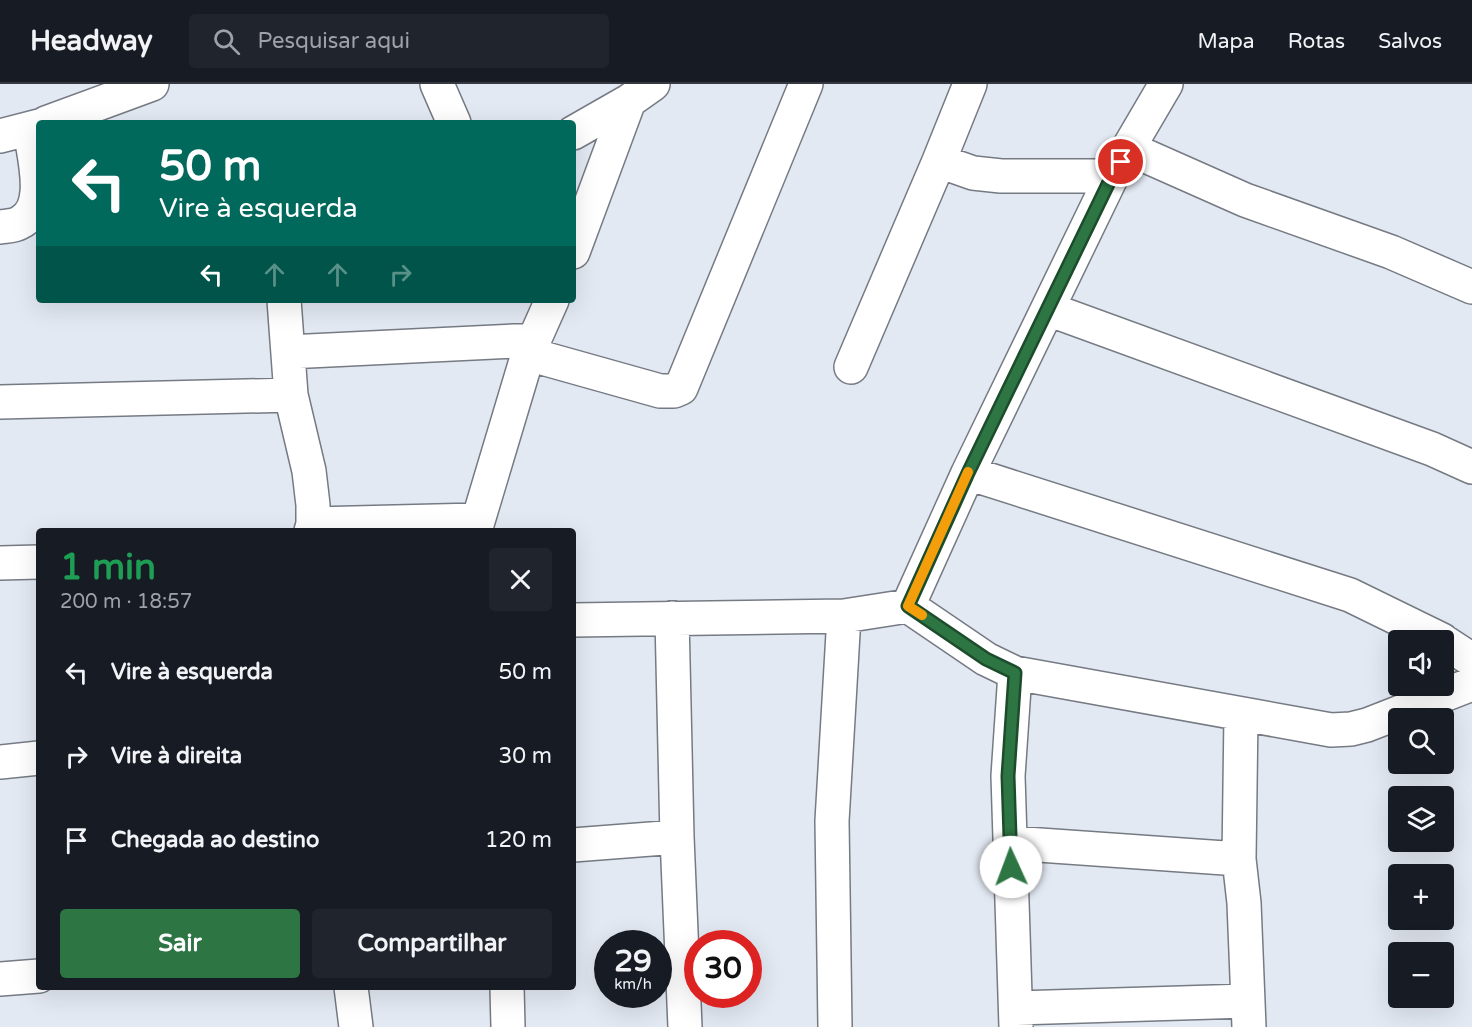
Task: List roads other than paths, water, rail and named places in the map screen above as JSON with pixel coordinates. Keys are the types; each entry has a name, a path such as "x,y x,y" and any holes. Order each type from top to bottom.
{"street":[{"path":"54,120 152,84"},
{"path":"437,84 452,120"},
{"path":"288,352 532,347 660,391 674,391 681,388 806,84"},
{"path":"850,367 970,84"},
{"path":"908,606 968,473 1112,176 1166,84"},
{"path":"576,131 643,90"},
{"path":"576,245 643,90"},
{"path":"29,129 36,180"},
{"path":"1130,148 1245,201 1391,252 1472,287"},
{"path":"939,161 973,173 1001,176 1112,176"},
{"path":"0,227 19,223 33,212 36,201"},
{"path":"284,303 291,395 309,471 312,527 476,526 532,347 551,303"},
{"path":"1048,309 1432,449 1472,467"},
{"path":"0,402 291,395"},
{"path":"968,473 1350,595 1421,630"},
{"path":"0,563 36,562"},
{"path":"576,620 844,616 908,606 986,659 1015,673 1331,730 1351,729 1472,684"},
{"path":"835,1027 832,821 844,616"},
{"path":"672,618 677,837 685,1027"},
{"path":"1454,648 1472,660"},
{"path":"1015,673 1008,776 1016,1017 1248,1014 1245,912 1239,859 1241,715"},
{"path":"0,762 36,758"},
{"path":"576,845 677,837"},
{"path":"1011,843 1239,859"},
{"path":"0,979 36,976"},
{"path":"351,990 356,1027"},
{"path":"507,990 508,1027"}]}
